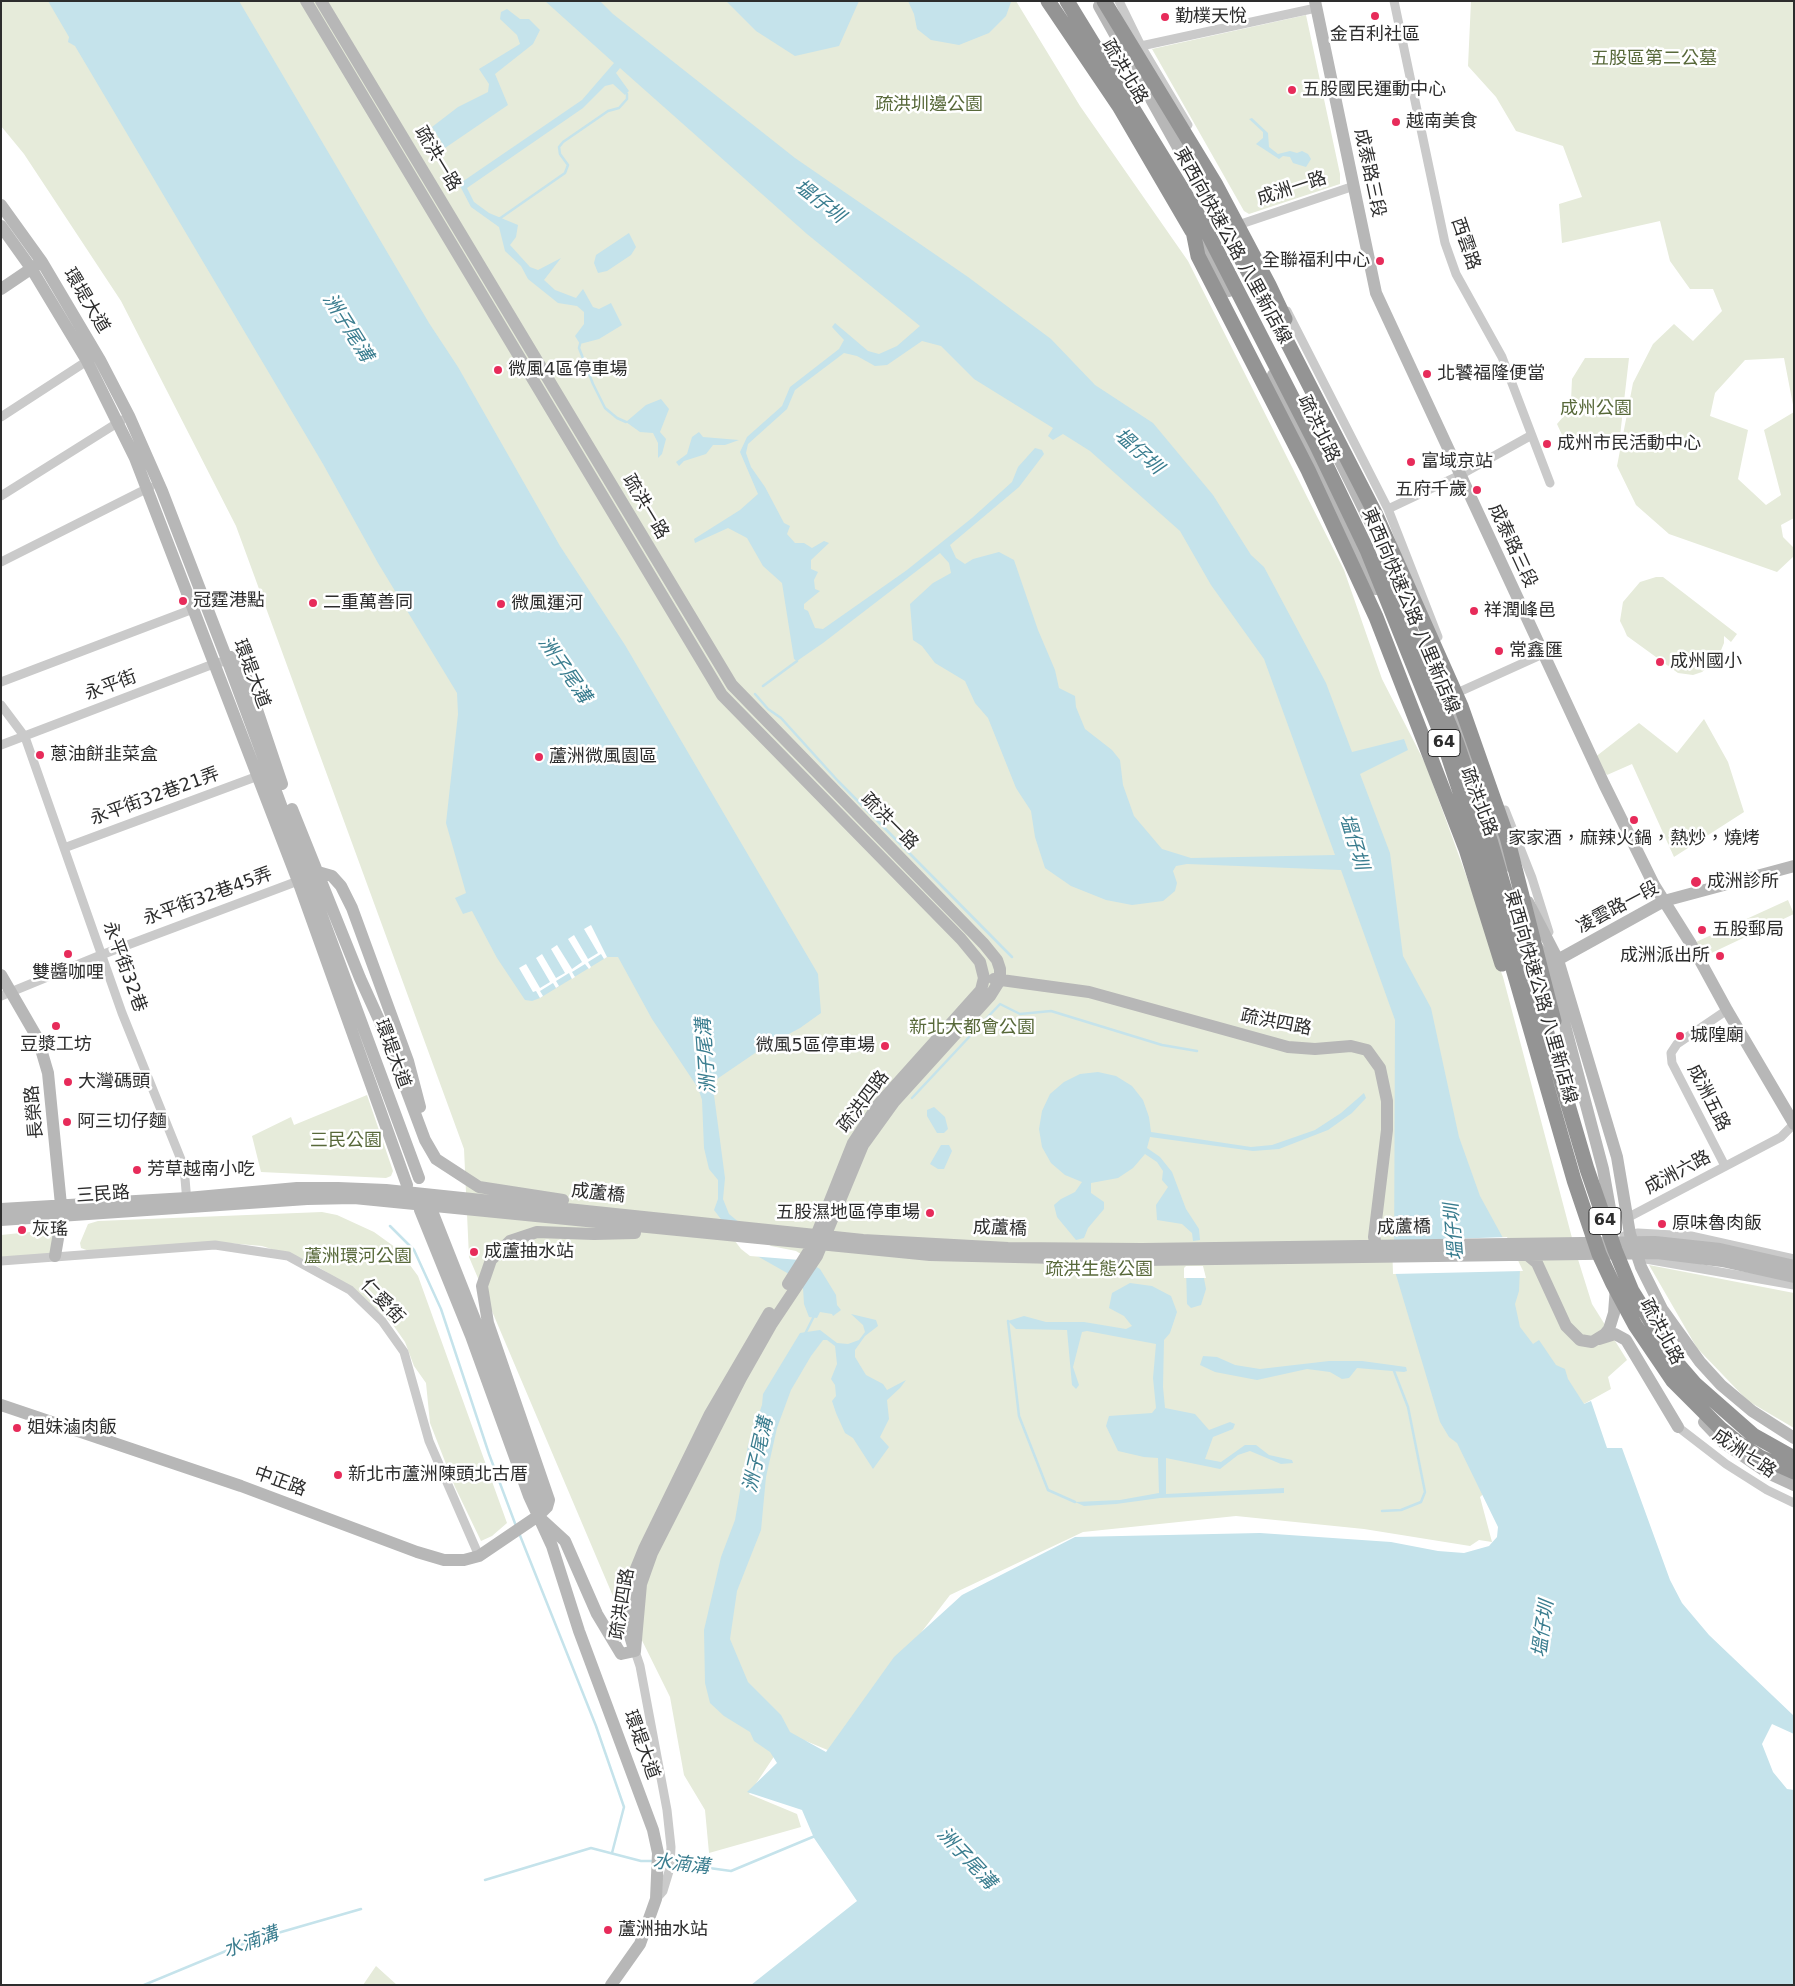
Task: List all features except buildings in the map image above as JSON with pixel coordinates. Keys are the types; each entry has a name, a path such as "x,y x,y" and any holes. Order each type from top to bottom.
{"highway":[{"path":"1048,1 1119,106 1183,214 1255,350 1329,501 1349,534"},
{"name":"東西向快速公路 八里新店線","path":"1067,1 1201,220 1316,444 1367,550 1441,734 1478,844 1535,1052 1599,1254 1636,1325 1673,1381 1720,1428 1760,1457 1794,1472"},
{"name":"東西向快速公路 八里新店線","path":"1078,1 1210,221 1279,354 1390,580 1456,741 1488,833 1587,1169 1615,1250 1632,1291 1676,1362 1695,1384 1753,1435 1774,1449 1794,1458"},
{"path":"1100,2 1216,185 1270,285 1290,331 1395,537 1394,565 1397,575"},
{"path":"1191,221 1198,256 1308,470 1376,617 1466,849 1495,945 1535,1052"},
{"path":"1225,230 1382,512 1461,706 1507,837 1561,1047 1567,1097"}],"street":[{"name":"疏洪一路","path":"306,1 722,694 969,948 980,962 984,978"},
{"name":"疏洪一路","path":"321,1 732,685 984,944 997,960 1000,980"},
{"name":"疏洪北路","path":"1062,1 1191,221 1249,325 1349,534 1406,659 1475,846 1553,963"},
{"name":"疏洪北路","path":"1119,1 1141,46 1171,95 1241,224 1382,512 1459,692 1532,878 1603,1169 1626,1309 1671,1389 1724,1443 1768,1473 1794,1485"},
{"name":"西雲路","path":"1394,1 1445,242 1456,274 1502,357 1530,436 1550,483"},
{"name":"疏洪北路","path":"1100,2 1225,230 1397,575 1472,757 1504,855 1553,963 1617,1157 1630,1234 1638,1258 1662,1309 1700,1362 1740,1402 1794,1438"},
{"path":"1141,46 1315,5"},
{"name":"成泰路三段","path":"1315,5 1376,293 1604,784 1664,901 1691,944 1727,1010 1794,1124"},
{"name":"成洲一路","path":"1241,224 1354,186"},
{"name":"環堤大道","path":"1,205 36,265 87,361 124,419"},
{"name":"環堤大道","path":"1,226 36,265 100,360 152,486 219,638 258,776 303,879 419,1178"},
{"path":"1,290 36,265"},
{"path":"1,417 87,361"},
{"path":"1,496 124,419"},
{"path":"1382,512 1460,475 1530,436"},
{"path":"1,562 152,486"},
{"name":"環堤大道","path":"152,486 193,608 226,662 303,879 407,1185"},
{"path":"1,682 193,608"},
{"path":"1459,692 1543,654"},
{"path":"226,662 246,677 287,798 360,978 386,1033 425,1140 436,1159 479,1187 702,1223"},
{"name":"永平街","path":"1,745 226,662"},
{"name":"永平街32巷","path":"1,705 25,737 100,954 184,1166 187,1203"},
{"name":"永平街32巷21弄","path":"64,848 258,776"},
{"name":"凌雲路一段","path":"1553,963 1664,901 1794,866"},
{"path":"303,879 318,872 332,876 341,886 352,908 408,1060 418,1097 425,1140"},
{"name":"永平街32巷45弄","path":"6,994 100,954 303,879"},
{"name":"長榮路","path":"1,976 6,994 38,1039 48,1073 61,1210 55,1256"},
{"name":"疏洪四路","path":"813,1255 853,1143 878,1105 974,1000 984,978 1089,992 1281,1046 1315,1049 1351,1046 1367,1050 1380,1068 1387,1101 1386,1130 1374,1237 1377,1246 1386,1250 1512,1248 1528,1255 1538,1264 1570,1332 1585,1342 1599,1339"},
{"name":"疏洪四路","path":"635,1651 627,1626 628,1605 635,1572 644,1549 710,1414 758,1331 813,1255 868,1137 894,1102 980,1008 1000,980"},
{"name":"成洲五路","path":"1725,1166 1672,1063 1671,1053 1677,1044 1727,1010"},
{"name":"成洲六路","path":"1627,1218 1781,1137 1794,1124"},
{"name":"成蘆橋","path":"207,1200 297,1188 386,1190 863,1240 1008,1248 1142,1249 1654,1242 1720,1249 1794,1266"},
{"name":"成蘆橋","path":"207,1200 354,1198 680,1232 913,1254 997,1259 1142,1260 1657,1253 1722,1261 1794,1277"},
{"name":"三民路","path":"1,1209 61,1210 187,1203 207,1200"},
{"name":"三民路","path":"1,1220 61,1210"},
{"name":"環堤大道","path":"426,1210 538,1516 552,1546 579,1631 628,1760 656,1843 658,1853 655,1894 640,1944 611,1985"},
{"path":"655,1894 663,1891 670,1868 671,1847 667,1810 640,1666 635,1651 620,1654 597,1614 565,1541 538,1516 547,1507 549,1496 488,1323 482,1286 491,1260 502,1248 510,1241 536,1232 594,1234 680,1232"},
{"path":"1614,1239 1630,1234 1654,1233 1691,1236 1794,1259"},
{"name":"仁愛街","path":"1,1261 215,1245 288,1256 350,1290 382,1321 404,1352 428,1441 479,1556"},
{"path":"1599,1339 1605,1334 1612,1321 1617,1259 1638,1258 1794,1285"},
{"path":"1599,1339 1615,1334 1626,1340 1678,1426"},
{"name":"中正路","path":"1,1405 241,1486 417,1552 444,1560 464,1560 479,1556 538,1516"},
{"name":"成洲七路","path":"1678,1426 1726,1464 1767,1490 1794,1503"}],"green space":[{"name":"新北大都會公園","path":"1,1 1016,1 1080,106 1188,261 1344,570 1382,679 1426,765 1503,977 1576,1253 1592,1304 1627,1360 1608,1377 1611,1389 1573,1410 1480,1497 1492,1542 1479,1540 1470,1546 1364,1529 1236,1516 1083,1532 950,1595 830,1751 789,1734 749,1794 797,1814 801,1827 709,1853 705,1810 684,1775 670,1697 620,1596 618,1608 469,1257 464,1149 236,526 121,301 24,154 1,126"},
{"name":"五股區第二公墓","path":"1471,1 1794,1 1794,410 1784,358 1745,360 1715,393 1710,416 1748,430 1738,479 1766,505 1781,495 1764,430 1794,412 1794,518 1781,525 1783,537 1794,548 1794,556 1777,572 1669,534 1636,505 1617,466 1633,383 1653,344 1674,324 1693,341 1722,311 1713,289 1690,289 1670,261 1660,221 1562,243 1559,204 1582,197 1563,146 1516,131 1496,97 1468,66"},
{"path":"1306,15 1340,174 1340,184 1249,214 1244,211 1152,49"},
{"name":"成州公園","path":"1585,358 1629,358 1620,436 1568,448 1557,424 1568,411 1571,401 1572,379"},
{"path":"1663,577 1737,634 1731,642 1724,636 1724,643 1717,660 1702,672 1693,675 1678,673 1627,636 1620,621 1623,602 1640,582"},
{"path":"1704,719 1728,762 1744,812 1674,857 1632,764 1607,775 1594,758 1639,723 1677,753"},
{"path":"1788,900 1794,914 1703,957 1696,942"},
{"name":"三民公園","path":"367,1095 393,1171 391,1176 386,1178 261,1172 252,1136 291,1117 294,1125"},
{"name":"蘆洲環河公園","path":"322,1212 337,1215 374,1232 399,1250 418,1276 507,1523 492,1536 481,1541 455,1487 430,1423 426,1383 414,1366 405,1342 391,1322 353,1289 309,1261 262,1246 216,1242 89,1251 81,1248 80,1243 88,1224 98,1221"},
{"path":"59,1229 55,1256 1,1262 1,1235"},
{"path":"1649,1265 1794,1293 1794,1428 1748,1401 1697,1348"},
{"path":"376,1966 397,1985 363,1985"}],"water":[{"name":"微風運河","path":"48,1 239,1 429,323 458,367 560,546 625,645 818,974 821,1013 800,1028 761,1049 717,1079 714,1095 725,1178 723,1199 729,1214 770,1248 795,1254 820,1269 836,1295 837,1305 841,1310 833,1316 832,1314 820,1312 817,1318 809,1317 804,1304 803,1288 796,1278 743,1248 714,1210 718,1199 718,1180 709,1169 704,1148 702,1100 698,1088 652,1019 618,957 607,957 540,998 532,1001 525,1000 497,958 472,911 463,914 455,898 466,893 446,823 458,714 457,693 378,563 323,464 75,46 68,42 69,37"},
{"name":"塭仔圳","path":"545,1 600,1 613,14 795,158 968,277 1051,339 1095,385 1153,423 1213,495 1251,555 1264,567 1326,683 1352,752 1404,739 1408,750 1360,774 1390,853 1403,956 1431,1008 1459,1137 1480,1196 1520,1269 1519,1291 1515,1304 1520,1327 1533,1344 1539,1340 1556,1365 1565,1369 1568,1379 1584,1404 1591,1401 1607,1448 1622,1448 1670,1580 1682,1603 1709,1635 1794,1716 1794,1734 1772,1724 1762,1744 1773,1772 1787,1789 1794,1790 1794,1985 751,1985 857,1901 814,1838 802,1810 747,1792 777,1763 770,1752 754,1741 750,1732 724,1716 710,1703 705,1683 704,1630 721,1557 735,1520 748,1445 762,1405 763,1394 800,1333 820,1330 837,1343 848,1344 859,1340 865,1332 863,1325 851,1314 876,1320 878,1326 865,1336 855,1350 855,1357 866,1375 883,1384 887,1390 906,1380 887,1400 889,1419 880,1437 889,1447 873,1469 853,1438 845,1433 836,1413 832,1401 836,1396 835,1385 831,1379 837,1364 835,1346 827,1340 823,1340 791,1390 777,1428 766,1477 761,1530 737,1591 730,1639 748,1682 781,1715 790,1732 826,1752 894,1657 962,1595 1075,1537 1260,1533 1391,1542 1438,1551 1464,1553 1489,1546 1497,1537 1498,1527 1457,1443 1449,1437 1440,1422 1394,1268 1395,1020 1341,870 1187,864 1176,866 1173,871 1177,883 1175,891 1163,901 1132,905 1106,900 1071,886 1045,868 1035,837 1031,811 1016,788 988,718 975,703 965,681 935,663 922,646 913,640 910,604 933,583 951,573 949,563 940,553 823,643 797,661 794,659 782,583 763,566 747,538 728,528 695,543 694,539 740,510 758,494 740,452 747,437 782,406 790,387 839,349 844,340 832,327 835,323 868,351 879,354 897,346 920,326 807,234 620,68 616,73 629,91 625,95 613,84 605,86 583,108 467,188 474,202 489,213 518,225 516,237 510,245 530,267 538,270 561,258 544,280 555,290 576,298 583,289 593,307 599,309 611,303 622,325 599,339 580,344 575,336 584,324 584,312 577,306 558,303 528,279 521,266 505,251 499,227 471,207 459,184 582,100 614,63","holes":["922,341 941,346 974,379 1053,428 1048,436 1053,440 1063,434 1090,451 1180,531 1211,585 1264,659 1335,855 1191,858 1162,849 1134,816 1123,785 1120,760 1112,750 1085,729 1076,707 1075,696 1059,688 1055,670 1038,630 1014,560 999,552 973,559 965,564 956,558 950,545 1019,487 1044,454 1042,450 1035,448 1018,467 1012,482 972,518 907,570 823,629 815,628 808,611 804,609 804,604 820,591 815,589 814,580 818,572 811,569 811,560 829,543 824,541 812,548 804,543 795,543 787,534 790,526 784,523 765,487 751,467 746,453 748,444 787,409 795,390 844,353 857,356 875,366 887,365"]},
{"path":"726,1 859,1 839,46 795,56 756,31"},
{"path":"908,1 1011,2 1006,16 989,33 959,45 931,40 917,29 914,14"},
{"path":"507,9 520,19 529,19 540,30 533,44 495,74 508,105 445,148 432,127 458,107 488,92 489,84 479,69 520,44 517,35 500,19 501,12"},
{"path":"1252,118 1268,133 1269,147 1278,154 1302,151 1308,154 1311,159 1306,167 1293,163 1290,157 1283,156 1279,159 1256,144 1263,138 1263,132 1249,119"},
{"path":"629,233 636,247 631,255 607,271 598,273 594,263 596,255"},
{"path":"661,399 669,409 660,432 666,439 662,454 658,458 658,443 653,433 640,432 626,422 646,405"},
{"path":"699,432 703,437 739,440 725,445 713,445 706,454 684,461 679,466 676,462 687,454 692,437"},
{"path":"1098,1072 1116,1076 1132,1086 1143,1100 1149,1117 1151,1132 1251,1147 1272,1145 1315,1130 1341,1113 1364,1093 1366,1098 1352,1113 1328,1130 1279,1149 1253,1151 1150,1137 1147,1148 1160,1157 1172,1172 1186,1209 1199,1229 1200,1240 1193,1241 1192,1233 1182,1224 1157,1220 1156,1205 1168,1187 1162,1180 1163,1171 1157,1162 1145,1154 1133,1168 1118,1178 1091,1183 1091,1193 1104,1202 1104,1209 1088,1228 1084,1238 1076,1240 1057,1217 1054,1205 1075,1192 1082,1182 1065,1175 1051,1163 1042,1147 1039,1129 1042,1111 1050,1094 1064,1082 1080,1074"},
{"path":"934,1107 945,1117 948,1129 944,1133 937,1133 927,1116 927,1110"},
{"path":"941,1145 949,1145 952,1151 944,1169 938,1169 930,1164"},
{"path":"1186,1268 1202,1268 1206,1289 1201,1305 1191,1308 1187,1304"},
{"path":"1130,1283 1152,1286 1171,1296 1177,1312 1170,1333 1164,1340 1163,1387 1165,1408 1195,1414 1209,1430 1230,1422 1235,1424 1233,1429 1213,1437 1205,1459 1221,1462 1245,1445 1256,1445 1269,1455 1292,1460 1293,1463 1281,1464 1250,1451 1238,1455 1220,1469 1166,1458 1166,1494 1284,1488 1284,1493 1160,1498 1084,1506 1075,1502 1120,1500 1159,1493 1158,1458 1118,1451 1106,1426 1109,1416 1152,1413 1156,1408 1153,1378 1156,1344 1087,1331 1082,1332 1073,1367 1079,1385 1076,1389 1072,1385 1067,1330 1016,1329 1008,1321 1024,1316 1046,1322 1084,1322 1126,1329 1132,1326 1124,1316 1109,1308 1112,1293"},
{"path":"1203,1356 1217,1357 1235,1365 1260,1369 1329,1361 1362,1361 1406,1367 1407,1371 1357,1368 1349,1378 1342,1379 1330,1372 1307,1369 1257,1380 1215,1372 1200,1365"}],"pier":[{"path":"591,925 607,957 604,959 601,954 588,962 591,967 589,969 585,964 572,972 575,977 572,979 569,973 556,981 559,986 556,988 553,983 540,991 543,996 540,998 536,991 533,992 519,968 526,964 540,988 550,982 536,958 542,954 556,978 565,973 551,949 557,945 572,969 582,962 568,939 574,935 588,959 598,953 584,929"},
{"path":"722,1224 748,1226 771,1246 796,1251 812,1261 750,1256 741,1249"},
{"path":"1507,1237 1523,1271 1393,1274 1392,1241"},
{"path":"1186,1266 1203,1266 1206,1278 1184,1278 1184,1268"}],"waterway":[{"path":"499,219 565,173 568,165 560,154 559,147 563,142 608,111 619,108 627,99 627,94"},
{"path":"580,344 579,348 593,384 605,408 617,418 626,422"},
{"path":"763,686 797,661"},
{"path":"755,694 768,709 781,718 838,781 1012,957"},
{"path":"912,1098 1000,1004 1020,1014 1051,1011 1162,1045 1197,1051"},
{"name":"洲子尾溝","path":"390,1226 414,1250 441,1309 489,1454 516,1526"},
{"name":"洲子尾溝","path":"805,1334 814,1316"},
{"path":"1008,1321 1019,1416 1048,1490 1075,1502"},
{"path":"1382,1511 1401,1510 1421,1502 1425,1492 1408,1407 1394,1371"},
{"name":"洲子尾溝","path":"519,1533 596,1726 624,1807 612,1853"},
{"name":"水湳溝","path":"673,1863 731,1871 815,1836"},
{"name":"水湳溝","path":"485,1880 591,1848 641,1861 653,1861"},
{"name":"水湳溝","path":"144,1985 250,1941 361,1909"}],"place":[{"name":"金百利社區","path":"1375,16"},
{"name":"勤樸天悅","path":"1165,17"},
{"name":"五股國民運動中心","path":"1292,90"},
{"name":"越南美食","path":"1396,122"},
{"name":"全聯福利中心","path":"1380,261"},
{"name":"微風4區停車場","path":"498,370"},
{"name":"北饕福隆便當","path":"1427,374"},
{"name":"成州市民活動中心","path":"1547,444"},
{"name":"富域京站","path":"1411,462"},
{"name":"五府千歲","path":"1477,490"},
{"name":"冠霆港點","path":"183,601"},
{"name":"二重萬善同","path":"313,603"},
{"name":"微風運河","path":"501,604"},
{"name":"祥潤峰邑","path":"1474,611"},
{"name":"常鑫匯","path":"1499,651"},
{"name":"成州國小","path":"1660,662"},
{"name":"蔥油餅韭菜盒","path":"40,755"},
{"name":"蘆洲微風園區","path":"539,757"},
{"name":"家家酒，麻辣火鍋，熱炒，燒烤","path":"1634,820"},
{"name":"成洲診所","path":"1696,882"},
{"name":"五股郵局","path":"1702,930"},
{"name":"雙醬咖哩","path":"68,954"},
{"name":"成洲派出所","path":"1720,956"},
{"name":"豆漿工坊","path":"56,1026"},
{"name":"城隍廟","path":"1680,1036"},
{"name":"微風5區停車場","path":"885,1046"},
{"name":"大灣碼頭","path":"68,1082"},
{"name":"阿三切仔麵","path":"67,1122"},
{"name":"芳草越南小吃","path":"137,1170"},
{"name":"五股濕地區停車場","path":"930,1213"},
{"name":"原味魯肉飯","path":"1662,1224"},
{"name":"灰瑤","path":"22,1230"},
{"name":"成蘆抽水站","path":"474,1252"},
{"name":"姐妹滷肉飯","path":"17,1428"},
{"name":"新北市蘆洲陳頭北古厝","path":"338,1475"},
{"name":"蘆洲抽水站","path":"608,1930"}],"park label":[{"name":"疏洪圳邊公園","path":"929,105"},
{"name":"疏洪生態公園","path":"1099,1270"}]}
